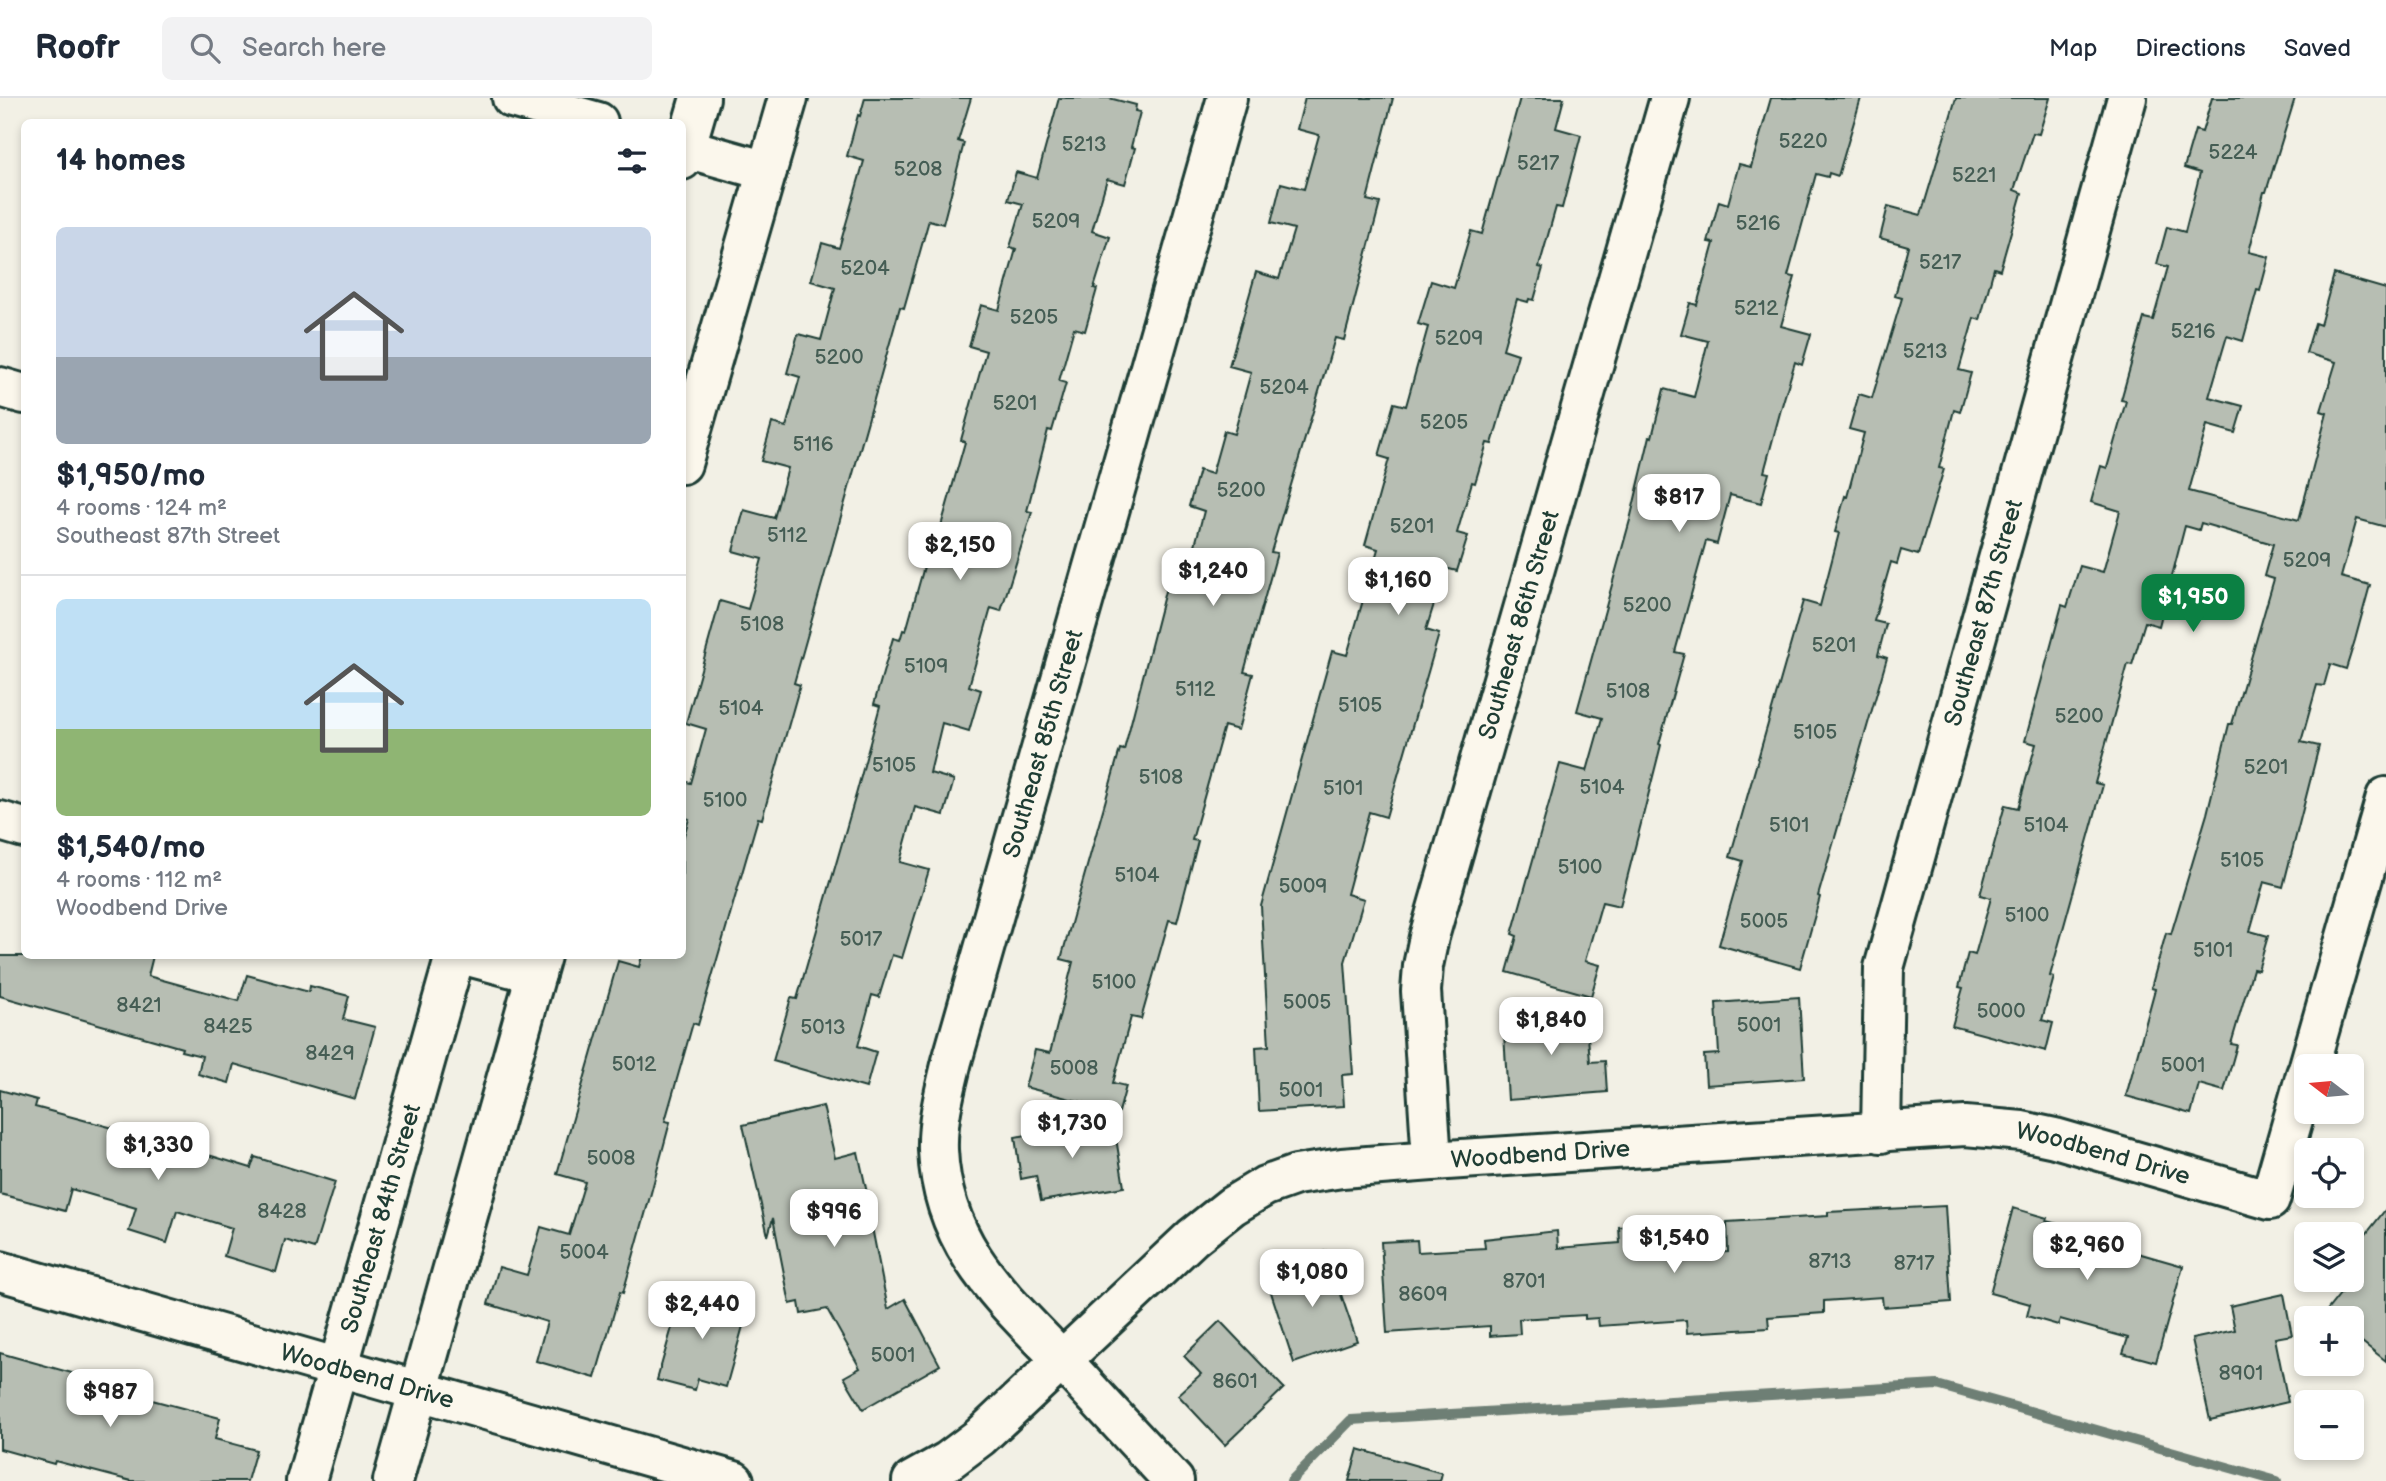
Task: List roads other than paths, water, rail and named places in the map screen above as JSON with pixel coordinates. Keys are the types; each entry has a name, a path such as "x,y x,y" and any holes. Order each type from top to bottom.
{"street":[{"path":"512,98 587,119"},
{"path":"686,144 700,98"},
{"path":"686,450 788,98"},
{"name":"Southeast 85th Street","path":"1174,1481 981,1272 962,1244 950,1213 941,1181 938,1149 940,1117 951,1061 1227,98"},
{"name":"Southeast 86th Street","path":"1432,1161 1421,991 1429,937 1670,98"},
{"name":"Southeast 87th Street","path":"1881,1133 1884,968 2127,98"},
{"path":"686,151 766,171"},
{"path":"0,387 21,393"},
{"path":"2312,1054 2386,797"},
{"path":"0,821 21,827"},
{"name":"Southeast 84th Street","path":"306,1481 454,959"},
{"path":"393,1481 538,965 491,959"},
{"name":"Woodbend Drive","path":"912,1481 948,1461 980,1437 1193,1237 1232,1206 1265,1186 1296,1175 1342,1168 1432,1161 1965,1126 2022,1131 2055,1138 2270,1200 2294,1116"},
{"name":"Woodbend Drive","path":"0,1272 419,1389 734,1481"}],"waterway":[{"path":"1291,1481 1351,1420 1937,1385 2277,1481"}]}
